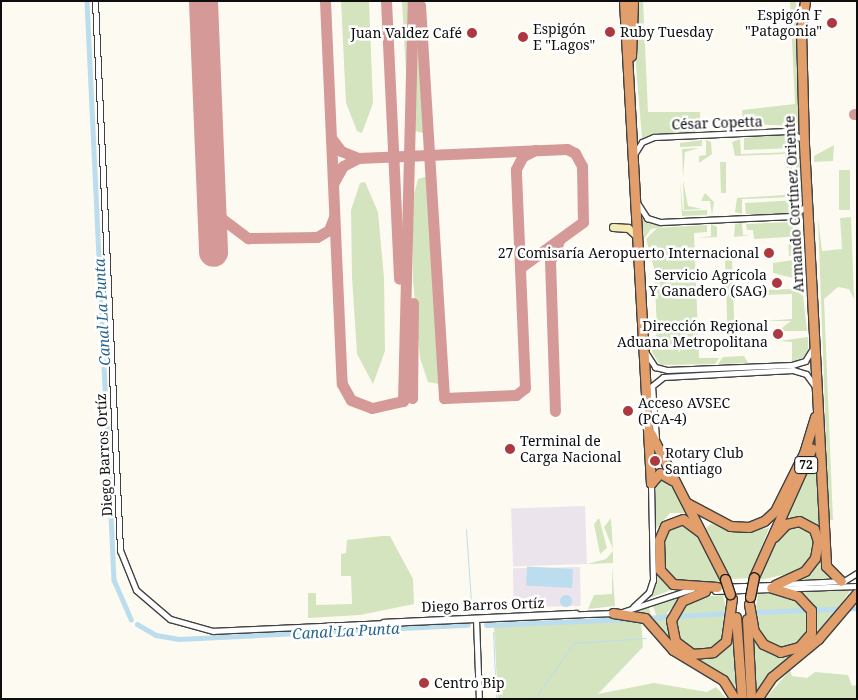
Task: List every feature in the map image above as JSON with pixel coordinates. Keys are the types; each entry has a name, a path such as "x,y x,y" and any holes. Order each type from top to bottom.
{"highway":[{"path":"624,1 630,61 651,483"},
{"path":"630,61 633,1"},
{"path":"800,1 801,30"},
{"name":"Armando Cortínez Oriente","path":"805,1 801,30 804,144 818,406"},
{"path":"687,503 735,527 767,519 808,446 817,395"},
{"path":"818,406 826,566 829,574 841,581"},
{"name":"72","path":"751,699 749,600 754,577 762,553 809,456 818,406"},
{"path":"648,414 660,456 714,551 731,596 742,699"},
{"path":"651,483 660,473 674,482"},
{"path":"714,551 686,520 667,523 659,535 660,570 668,581 717,587"},
{"path":"762,553 789,522 806,523 816,533 817,549 810,565 798,576 773,586"},
{"path":"749,600 758,638 780,652 796,649 806,641 810,610 796,595 773,586"},
{"path":"705,591 682,601 672,616 679,647 692,654 709,654 728,637 731,596"},
{"path":"757,699 772,677 818,639 857,593"},
{"path":"613,614 628,613 648,620 673,650 722,680 735,699"}],"street":[{"name":"Diego Barros Ortíz","path":"95,1 120,550 125,569 152,606 195,629 613,614"},
{"name":"César Copetta","path":"635,156 642,142 661,136 790,131 798,134 804,144"},
{"path":"613,227 622,227 634,220 638,207 652,221 796,215 805,210 808,198"},
{"path":"622,227 639,240"},
{"path":"645,349 653,365 663,370 792,365 809,357 813,327"},
{"path":"660,456 651,400 652,386 657,379 797,370 810,378 817,395"},
{"path":"628,613 649,592 654,560 651,483"},
{"path":"648,602 705,591 841,581 857,573"},
{"path":"628,613 673,591 717,587 857,586"},
{"path":"477,618 479,699"}],"shaded area":[{"path":"585,506 587,564 513,567 511,509"},
{"path":"580,567 581,606 514,607 513,568"}],"green space":[{"path":"341,1 369,1 373,103 362,133 357,131 346,103"},
{"path":"402,1 421,1 426,134 415,131 408,108"},
{"path":"638,1 643,1 648,112 700,112 701,131 642,138 636,66"},
{"path":"790,1 796,1 801,126 743,124 742,110 795,104"},
{"path":"789,134 800,138 805,205 793,214 746,214 745,203 798,200 795,148 744,150 744,138"},
{"path":"740,139 741,154 792,152 794,197 742,199 742,214 735,212 737,198 784,195 789,189 785,154 735,156 732,142"},
{"path":"702,140 702,146 680,147 680,143"},
{"path":"706,140 711,142 712,154 699,163 699,156 706,155"},
{"path":"834,145 833,161 814,162 814,156"},
{"path":"699,148 685,152 683,178 682,149"},
{"path":"720,162 726,162 726,193 721,193"},
{"path":"839,170 850,170 850,210 839,210"},
{"path":"428,176 439,384 428,382 420,358 413,279 412,202 418,179"},
{"path":"680,180 683,211 707,210 707,215 682,216"},
{"path":"683,180 688,206 702,209 684,210"},
{"path":"365,182 378,212 384,278 385,351 373,384 357,354 352,277 351,210 360,183"},
{"path":"705,193 714,202 712,215 710,201 701,201"},
{"path":"851,217 854,299 849,289 838,287 824,299 833,520 829,520 818,218 822,251 842,249 840,218"},
{"path":"642,218 652,224 669,226 651,229 643,240"},
{"path":"790,222 804,231 800,256 789,256 788,237 754,239 753,230 747,230 746,224"},
{"path":"742,223 743,235 751,235 734,237 735,224"},
{"path":"711,224 717,227 717,237 698,238 711,236"},
{"path":"707,225 707,232 694,233 699,358 719,358 715,364 660,365 652,352 657,329 654,268 646,239 657,228"},
{"path":"725,258 732,258 735,330 728,330"},
{"path":"799,259 807,331 778,331 791,321 760,321 792,319 792,294 763,295 763,290 793,289 793,278 773,273 773,263"},
{"path":"808,337 808,353 798,361 792,361 792,342 779,341"},
{"path":"744,356 748,363 718,364 723,357"},
{"path":"817,446 821,562 829,579 792,581 817,559 813,525 803,518 780,525"},
{"path":"660,476 671,483 689,513 670,513 656,529 654,483"},
{"path":"599,518 607,548 600,554 594,524"},
{"path":"611,519 613,549 604,527"},
{"path":"683,523 697,532 721,583 686,584 673,581 664,570 664,529"},
{"path":"711,524 741,532 769,528 750,578 731,579 706,528"},
{"path":"799,524 810,530 815,542 811,558 800,571 760,580 774,541 786,527"},
{"path":"390,536 413,579 414,604 360,615 308,618 308,593 316,593 316,605 352,604 351,576 341,576 341,554 346,553 347,540"},
{"path":"613,551 613,563 587,564 606,559"},
{"path":"612,566 615,606 588,609 594,595 612,594"},
{"path":"657,571 674,589 647,599 657,579"},
{"path":"851,589 829,622 812,641 815,611 805,597 790,590"},
{"path":"758,594 787,594 807,608 810,627 801,643 784,649 765,642 755,615"},
{"path":"723,595 728,619 723,640 700,652 678,643 675,613 679,608 700,597"},
{"path":"682,596 667,613 673,644 651,620 651,616 632,611 648,606 653,619 658,620 652,604"},
{"path":"641,620 643,647 598,694 654,683 707,692 716,687 727,699 498,699 494,627"},
{"path":"752,636 770,653 798,651 768,675 756,694"},
{"path":"733,637 737,694 693,659 717,656"},
{"path":"790,670 792,676 807,678 815,672 848,675 852,686 857,685 857,699 765,699"}],"water":[{"path":"527,567 573,569 572,588 526,586"},
{"path":"566,595 572,601 566,607 560,601"}],"waterway":[{"name":"Canal La Punta","path":"87,1 114,580 131,619"},
{"path":"466,529 471,602"},
{"name":"Canal La Punta","path":"756,612 857,608"},
{"name":"Canal La Punta","path":"644,618 728,613"},
{"name":"Canal La Punta","path":"486,625 627,619"},
{"name":"Canal La Punta","path":"137,624 156,635 179,639 468,625"},
{"path":"493,632 496,699"},
{"path":"534,699 574,643 646,638"}],"taxiway":[{"path":"325,1 342,384 351,400 372,408 403,401 413,1"},
{"path":"386,1 399,279"},
{"path":"420,5 444,398 516,395 525,388 516,169 522,157 535,150"},
{"path":"332,139 341,151 358,158 567,149 575,153 582,166 583,222 521,267"},
{"path":"334,182 343,166 358,158"},
{"path":"212,191 221,218 248,238 317,237 329,230 334,217"},
{"path":"555,411 550,261 559,241"},
{"path":"404,385 412,398 413,303"}],"runway":[{"path":"203,1 213,252"}],"place":[{"name":"Espigón F \"Patagonia\"","path":"832,23"},
{"name":"Ruby Tuesday","path":"610,32"},
{"name":"Juan Valdez Café","path":"472,33"},
{"name":"Espigón E \"Lagos\"","path":"523,37"},
{"name":"27 Comisaría Aeropuerto Internacional","path":"769,253"},
{"name":"Servicio Agrícola Y Ganadero (SAG)","path":"777,283"},
{"name":"Dirección Regional Aduana Metropolitana","path":"778,334"},
{"name":"Acceso AVSEC (PCA-4)","path":"628,411"},
{"name":"Terminal de Carga Nacional","path":"510,449"},
{"name":"Rotary Club Santiago","path":"655,461"},
{"name":"Centro Bip","path":"424,683"}]}
